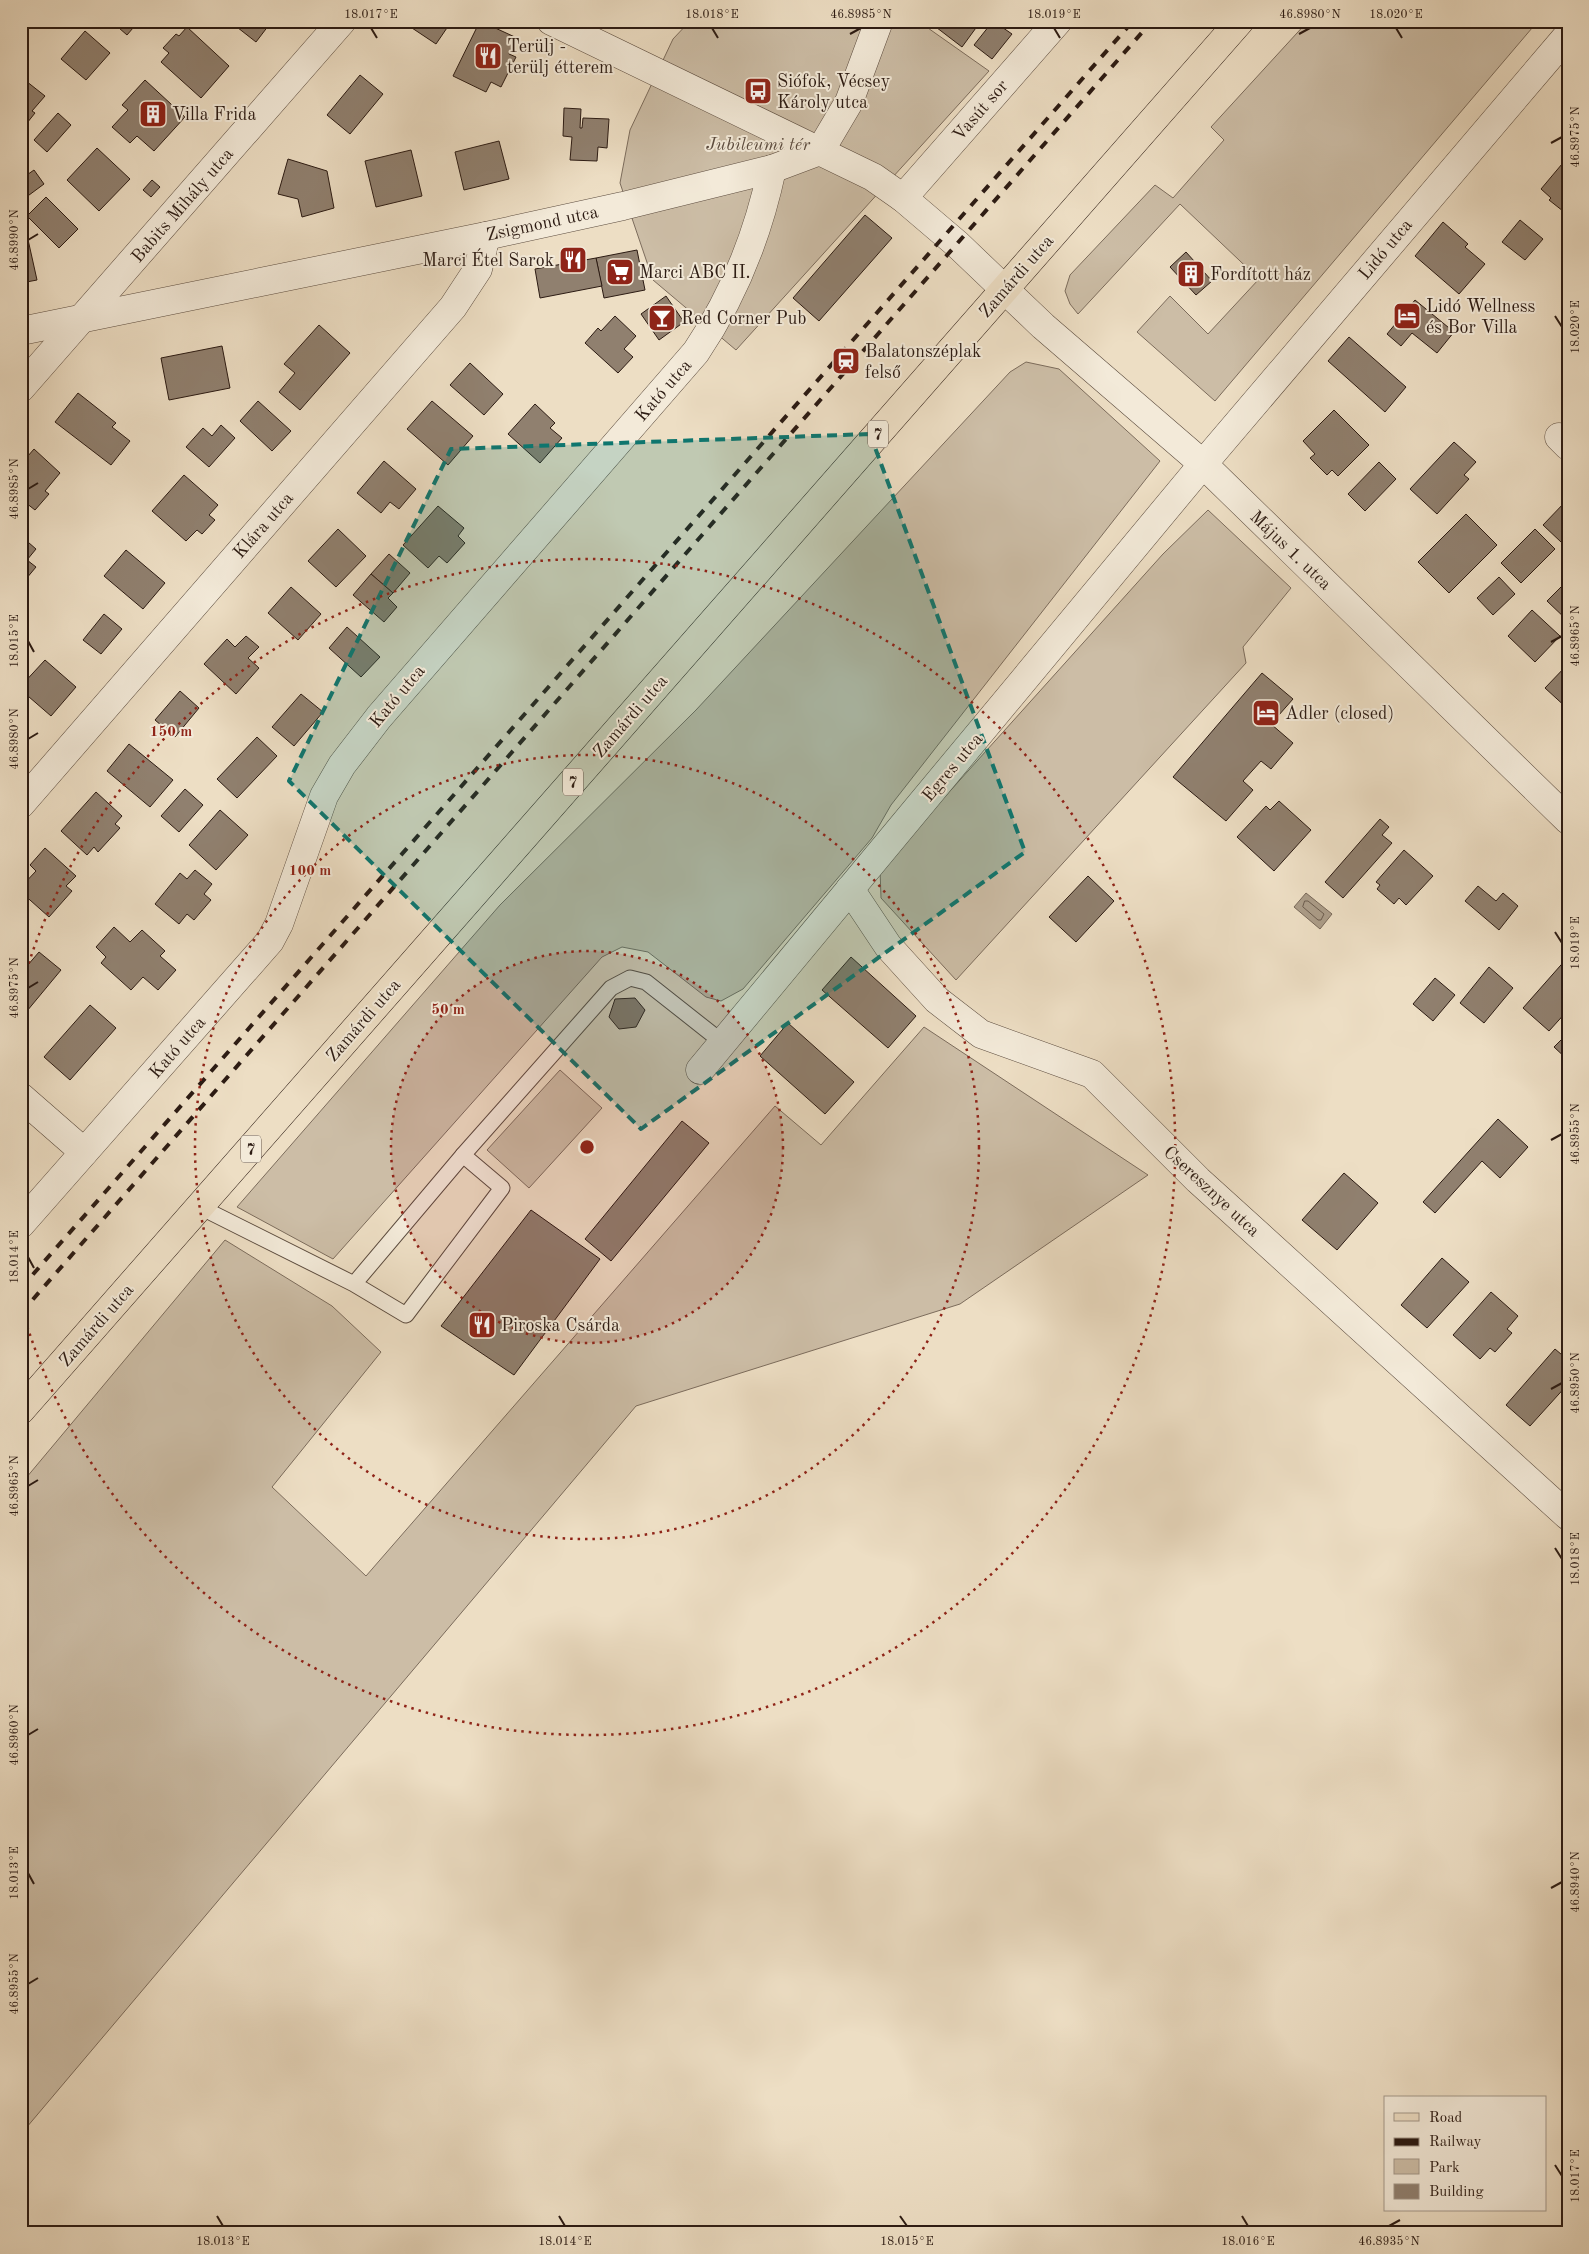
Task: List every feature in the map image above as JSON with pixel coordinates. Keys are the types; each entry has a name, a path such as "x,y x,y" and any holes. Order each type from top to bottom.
{"main road":[{"name":"Zamárdi utca","path":"21,1410 1240,21"}],"street":[{"name":"Babits Mihály utca","path":"21,388 342,21"},
{"path":"551,21 873,177 903,198 957,244 1004,289"},
{"path":"820,151 849,102 878,21"},
{"name":"Vasút sor","path":"903,198 1058,21"},
{"name":"Lidó utca","path":"1203,464 1568,35"},
{"name":"Zsigmond utca","path":"21,331 486,236 623,206 772,169 820,151"},
{"name":"Kató utca","path":"21,1224 270,941 279,924 324,796 342,765 379,717 696,352 712,329 743,264 763,210 772,169"},
{"name":"Klára utca","path":"21,804 453,306 478,269 486,236"},
{"name":"Május 1. utca","path":"1004,289 1043,326 1203,464 1568,820"},
{"name":"Egres utca","path":"700,1070 1203,464"},
{"name":"Cseresznye utca","path":"850,890 888,946 937,1000 981,1034 1092,1074 1198,1180 1568,1516"},
{"path":"21,1097 84,1152"}],"lane":[{"path":"354,1284 463,1155 611,988 630,978 646,982 722,1042"},
{"path":"200,1207 354,1284 406,1315 502,1188 463,1155"}],"highlighted area":[{"path":"870,434 1025,852 641,1129 289,781 451,449"}],"green space":[{"name":"Jubileumi tér","path":"690,21 918,21 989,71 736,350 653,280 620,183 630,130 673,39"},
{"path":"1308,21 1538,21 1215,401 1137,332 1170,296 1208,334 1259,279 1180,204 1078,314 1070,304 1065,291 1070,275 1155,185 1173,198 1224,140 1211,127"},
{"path":"1026,362 1059,369 1160,461 891,805 872,838 743,989 721,1001 706,997 648,952 622,947 602,957 333,1259 237,1207 500,905 696,710 1010,372"},
{"path":"1208,510 1291,588 1243,647 1246,663 956,980 881,898 880,869 1163,554"},
{"path":"924,1027 1148,1175 960,1304 636,1406 21,2134 21,1484 225,1240 332,1306 381,1352 272,1487 366,1576 775,1106 821,1145"},
{"path":"560,1070 602,1108 529,1188 487,1150"}],"water":[{"path":"1306,893 1332,914 1320,929 1294,907"}],"building":[{"path":"111,21 139,21 127,35"},
{"path":"235,21 272,21 256,42 233,24"},
{"path":"407,21 451,22 436,44 406,24"},
{"name":"Terülj - terülj étterem","path":"480,21 517,38 509,54 516,57 501,87 491,82 486,92 453,76"},
{"path":"928,21 981,21 962,47"},
{"path":"993,21 1012,34 992,59 974,45"},
{"path":"187,27 229,66 201,98 161,62 169,53 163,48 176,34 179,36"},
{"path":"85,31 110,53 86,80 61,59"},
{"path":"360,75 383,94 350,134 327,115"},
{"name":"Villa Frida","path":"145,80 185,117 154,151 137,136 130,143 112,127 128,110 122,105"},
{"path":"26,81 45,96 32,111 35,113 27,123 24,121 21,125 21,87"},
{"path":"564,108 581,109 580,128 582,128 583,118 609,119 607,148 598,147 597,161 570,160 572,137 563,136"},
{"path":"58,113 71,125 47,152 34,140"},
{"path":"499,141 509,179 464,190 455,152"},
{"path":"97,148 130,179 99,211 67,180"},
{"path":"411,150 422,196 376,207 365,161"},
{"path":"288,159 327,171 334,208 302,217 298,199 278,194"},
{"path":"1562,164 1568,168 1568,215 1549,200 1551,198 1541,189"},
{"path":"34,170 44,184 21,201 21,179"},
{"path":"152,180 160,187 151,197 143,190"},
{"path":"46,197 78,229 59,248 27,216"},
{"path":"865,215 892,238 819,321 793,298"},
{"path":"1520,220 1543,239 1525,260 1502,242"},
{"path":"1443,222 1468,244 1465,247 1485,264 1459,294 1415,256"},
{"path":"27,235 37,280 21,283 21,236"},
{"name":"Marci ABC II.","path":"637,250 645,290 604,298 596,258"},
{"name":"Fordított ház","path":"1186,252 1212,281 1196,295 1170,267"},
{"path":"596,258 602,286 540,298 535,269"},
{"name":"Red Corner Pub","path":"666,296 684,322 659,340 641,314"},
{"path":"1415,300 1454,332 1437,353 1412,333 1401,346 1387,334"},
{"path":"615,316 636,336 624,349 633,357 618,373 585,343 598,328 601,331"},
{"path":"319,325 350,353 300,410 279,392 295,373 284,364"},
{"path":"1349,337 1406,387 1385,412 1328,361"},
{"path":"222,346 230,388 169,400 161,358"},
{"path":"470,363 503,394 484,415 450,385"},
{"path":"78,393 116,423 112,427 130,441 111,465 55,422"},
{"path":"258,401 291,431 272,451 240,421"},
{"path":"432,401 473,436 448,465 407,429"},
{"path":"535,404 555,423 550,428 562,438 540,463 508,434"},
{"path":"1334,410 1369,445 1338,476 1332,470 1327,475 1310,458 1315,454 1303,441"},
{"path":"221,425 235,438 209,467 186,447 203,428 212,436"},
{"path":"1454,442 1476,462 1464,475 1469,479 1437,514 1410,489"},
{"path":"34,449 60,473 45,491 49,494 35,510 21,499 21,485 26,479 21,475 21,464"},
{"path":"384,461 416,489 399,509 390,502 381,513 357,493"},
{"path":"1379,462 1396,479 1365,511 1348,494"},
{"path":"184,475 218,505 209,515 215,520 202,534 197,530 186,541 152,511"},
{"path":"1566,501 1568,503 1568,536 1561,542 1543,525"},
{"path":"438,506 464,528 458,536 465,543 447,563 439,556 428,568 403,545"},
{"path":"1466,514 1497,545 1449,593 1418,562"},
{"path":"338,529 366,556 336,587 308,561"},
{"path":"1535,529 1555,549 1521,583 1501,563"},
{"path":"21,536 36,549 27,560 36,567 21,585"},
{"path":"126,550 165,583 143,609 104,576"},
{"path":"389,554 410,573 393,593 371,574"},
{"path":"371,574 393,593 388,598 397,607 384,622 353,595"},
{"path":"1499,577 1515,594 1493,615 1477,598"},
{"path":"1568,580 1568,621 1547,601"},
{"path":"291,587 321,614 298,640 268,613"},
{"path":"1532,610 1560,636 1535,662 1508,636"},
{"path":"104,614 122,629 101,654 83,640"},
{"path":"347,627 380,657 361,677 329,648"},
{"path":"246,636 259,647 248,658 259,668 236,694 204,664 227,639 235,647"},
{"path":"45,660 76,687 51,716 21,690 21,686"},
{"path":"1568,664 1568,709 1545,688"},
{"path":"1262,673 1293,699 1271,724 1293,743 1271,769 1261,761 1243,781 1253,790 1226,821 1173,777"},
{"path":"180,691 199,708 175,737 155,720"},
{"path":"301,694 323,712 294,746 272,727"},
{"path":"257,737 277,756 237,798 217,779"},
{"path":"129,744 173,780 150,807 107,771"},
{"path":"185,789 203,805 179,832 161,816"},
{"path":"96,792 122,816 115,824 120,828 98,852 94,847 87,855 61,831"},
{"path":"1279,801 1311,830 1274,871 1237,837 1266,806 1270,810"},
{"path":"220,810 248,835 216,870 189,845"},
{"path":"1380,819 1389,827 1382,835 1392,843 1343,898 1325,882"},
{"path":"45,848 76,876 66,886 72,891 49,917 21,892 21,887 36,871 30,865"},
{"path":"1404,850 1433,876 1406,905 1399,898 1394,904 1377,889 1380,885 1376,882"},
{"path":"195,870 212,884 204,894 211,900 194,920 187,914 179,924 155,904 180,873 187,879"},
{"path":"1088,876 1114,901 1076,942 1049,917"},
{"path":"1478,886 1496,901 1503,893 1518,906 1499,930 1465,901"},
{"path":"114,927 130,942 142,930 165,951 160,956 176,970 158,990 143,977 131,990 101,963 106,957 96,947"},
{"path":"39,952 61,970 27,1011 21,1006 21,973"},
{"path":"851,957 916,1016 888,1048 822,990"},
{"path":"1568,957 1568,1010 1549,1031 1523,1008"},
{"path":"1489,967 1513,988 1484,1023 1460,1003"},
{"path":"1435,978 1455,995 1433,1021 1413,1004"},
{"path":"635,998 645,1010 636,1027 619,1029 609,1017 615,999"},
{"path":"90,1005 116,1028 70,1080 44,1057"},
{"path":"788,1023 854,1082 825,1114 760,1056"},
{"path":"1568,1033 1568,1060 1554,1047"},
{"path":"1498,1119 1528,1147 1500,1178 1482,1161 1435,1213 1423,1202"},
{"path":"682,1121 709,1143 611,1261 585,1239"},
{"path":"1344,1173 1378,1203 1337,1250 1302,1220"},
{"path":"531,1210 600,1259 514,1375 441,1326"},
{"path":"1442,1258 1469,1282 1427,1328 1401,1305"},
{"path":"1491,1292 1518,1316 1507,1329 1512,1333 1495,1352 1490,1348 1480,1359 1453,1335"},
{"path":"1555,1349 1568,1360 1568,1384 1530,1426 1506,1405"}],"railway":[{"path":"21,1288 1133,21"},
{"path":"21,1313 1152,21"}],"place":[{"name":"Terülj - terülj étterem","path":"488,56"},
{"name":"Siófok, Vécsey Károly utca","path":"758,91"},
{"name":"Villa Frida","path":"153,114"},
{"name":"Marci Étel Sarok","path":"573,260"},
{"name":"Marci ABC II.","path":"620,272"},
{"name":"Fordított ház","path":"1191,274"},
{"name":"Lidó Wellness és Bor Villa","path":"1407,316"},
{"name":"Red Corner Pub","path":"662,318"},
{"name":"Balatonszéplak felső","path":"846,361"},
{"name":"Adler (closed)","path":"1266,713"},
{"name":"Piroska Csárda","path":"482,1325"}]}
